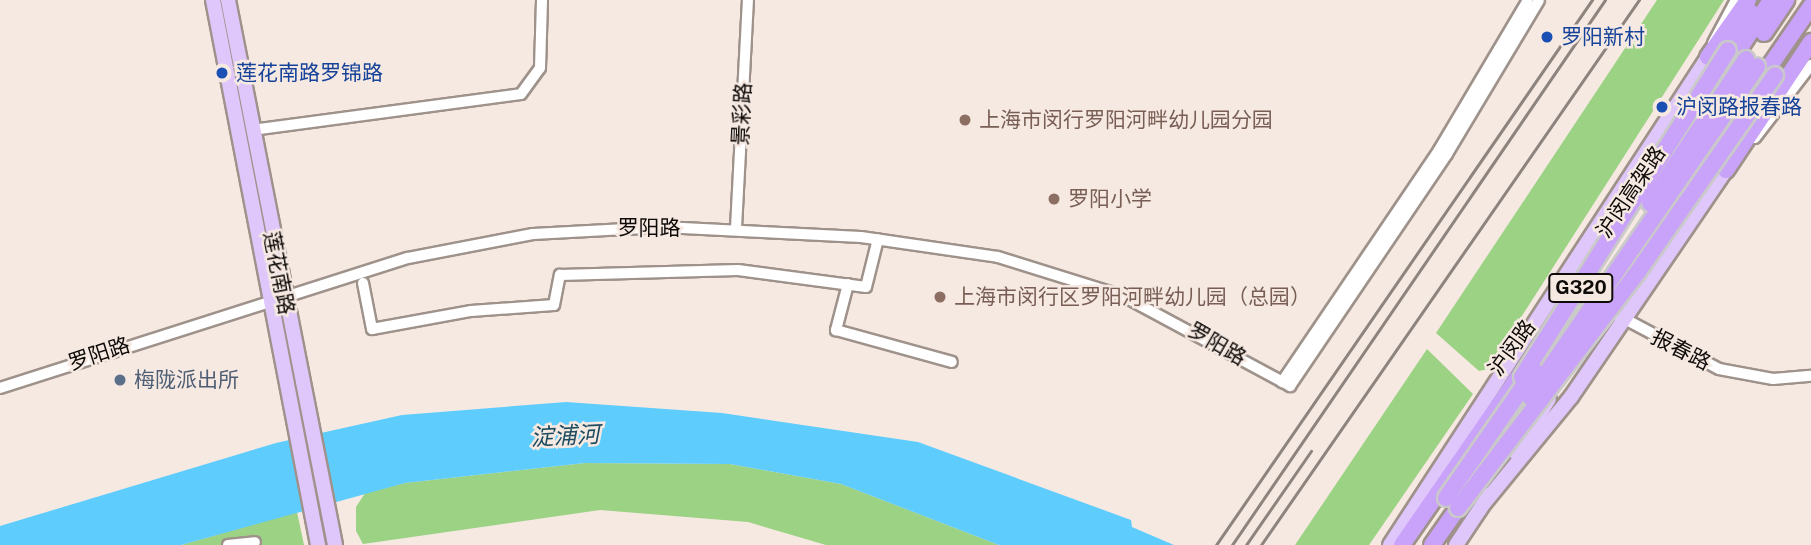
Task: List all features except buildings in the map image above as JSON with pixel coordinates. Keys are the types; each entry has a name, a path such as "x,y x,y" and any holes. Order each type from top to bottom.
{"highway":[{"path":"1708,57 1748,0"},
{"path":"1751,24 1756,0"},
{"path":"1751,24 1762,0"},
{"name":"沪闵路","path":"1402,545 1577,294 1751,24 1772,0"},
{"path":"1452,503 1728,50 1751,24 1778,0"},
{"path":"1452,503 1637,273 1774,75 1803,8"},
{"name":"沪闵高架路","path":"1413,545 1452,503 1752,63 1803,8"},
{"name":"G320","path":"1604,311 1803,8"},
{"path":"1726,170 1811,42"},
{"name":"沪闵高架路","path":"1432,545 1452,503"}],"main road":[{"name":"莲花南路","path":"213,0 275,296 312,428 335,545"},
{"name":"莲花南路","path":"228,0 252,130 294,431 318,545"},
{"path":"1390,545 1708,57"},
{"path":"1485,502 1624,321 1726,170"},
{"name":"G320","path":"1456,545 1604,311"}],"street":[{"path":"252,130 521,94 540,68 542,0"},
{"name":"景彩路","path":"736,229 748,0"},
{"path":"1365,267 1528,0"},
{"path":"1365,267 1539,0"},
{"path":"1708,57 1736,0"},
{"path":"1726,170 1811,65"},
{"name":"罗阳路","path":"0,387 275,296 408,258 533,234 736,229 878,239 1066,275 1167,316 1286,384 1365,267"},
{"path":"363,283 372,329 471,311 554,305 560,275 738,270 866,286 878,239"},
{"path":"848,284 836,330 952,362"},
{"name":"报春路","path":"1561,285 1604,311 1719,369 1773,379 1811,376"},
{"path":"228,545 255,542"}],"green space":[{"path":"1657,0 1724,0 1488,369 1479,371 1436,333"},
{"path":"1427,349 1473,394 1369,545 1295,545"},
{"path":"585,463 730,464 841,484 999,545 826,545 748,522 600,510 363,544 356,531 356,507 365,493 405,483"},
{"path":"297,512 304,545 181,545"}],"water":[{"name":"淀浦河","path":"566,402 722,413 918,442 1131,520 1132,527 1174,545 999,545 841,484 730,464 585,463 405,483 181,545 0,545 0,526 276,443 402,415"}],"railway":[{"path":"1216,545 1592,0"},
{"path":"1232,545 1605,0"},
{"path":"1261,545 1639,0"},
{"path":"1246,545 1311,451"}],"place":[{"name":"罗阳新村","path":"1547,37"},
{"name":"莲花南路罗锦路","path":"222,73"},
{"name":"沪闵路报春路","path":"1662,107"},
{"name":"上海市闵行罗阳河畔幼儿园分园","path":"965,120"},
{"name":"罗阳小学","path":"1054,199"},
{"name":"上海市闵行区罗阳河畔幼儿园（总园）","path":"940,297"},
{"name":"梅陇派出所","path":"120,380"}]}
